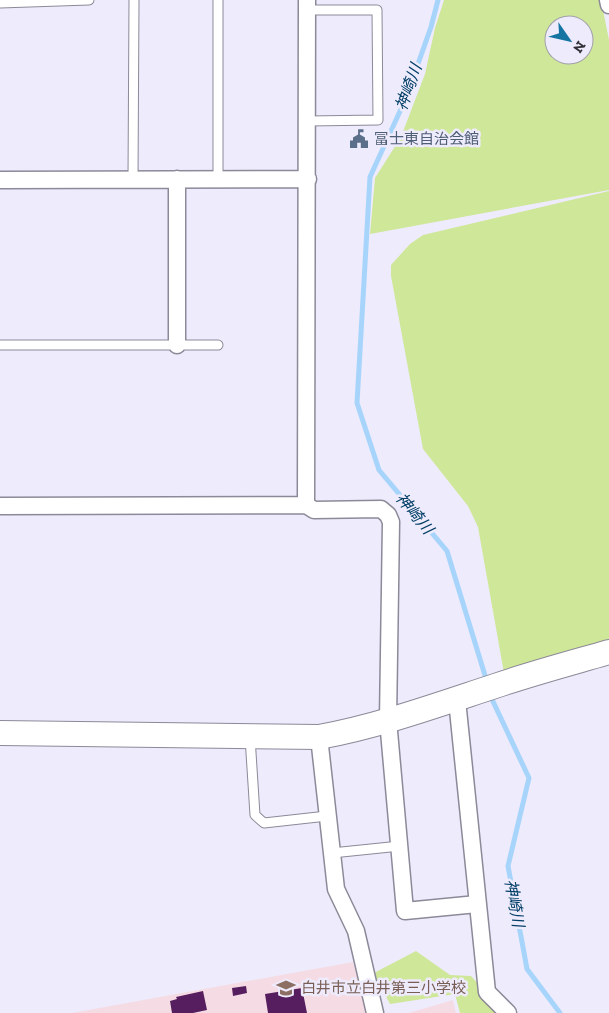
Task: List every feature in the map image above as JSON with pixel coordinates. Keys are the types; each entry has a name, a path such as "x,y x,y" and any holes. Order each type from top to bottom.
{"street":[{"path":"608,0 609,5"},
{"path":"306,505 307,5"},
{"path":"0,180 308,178"},
{"path":"177,179 177,345"},
{"path":"0,506 306,505 314,510 381,509 388,514 391,522 388,720 405,912 477,904"},
{"path":"0,733 319,737 457,700 495,686 609,652"},
{"path":"457,700 487,992 508,1013"},
{"path":"319,737 336,889 356,931 375,1013"}],"lane":[{"path":"0,3 89,0"},
{"path":"133,180 134,0"},
{"path":"218,0 218,179"},
{"path":"307,5 377,10 378,120 308,121"},
{"path":"0,345 218,345"},
{"path":"250,737 255,815 264,823 327,816"},
{"path":"332,853 400,846"}],"shaded area":[{"name":"白井市立白井第三小学校","path":"353,962 367,1013 72,1013"},
{"name":"白井市立白井第三小学校","path":"453,1000 456,1013 409,1013"}],"green space":[{"path":"444,0 601,0 609,40 609,190 370,234 375,178 401,137 425,74 435,28"},
{"path":"609,191 609,642 504,673 478,527 468,506 423,449 391,276 391,265 410,244 423,235"},
{"path":"416,951 450,975 471,976 505,1013 460,1013 455,994 390,1004 374,973"}],"building":[{"path":"246,986 247,993 233,996 232,988"},
{"path":"302,988 307,1013 268,1013 265,994"},
{"path":"203,991 207,1010 193,1013 172,1013 170,1001 177,999 176,997"}],"waterway":[{"name":"神崎川","path":"438,0 431,27 406,98 370,177 357,403 379,470 447,551 487,682"},
{"name":"神崎川","path":"490,695 529,778 508,866 527,969 560,1013"}],"place":[{"name":"冨士東自治会館","path":"359,139"},
{"name":"白井市立白井第三小学校","path":"286,988"}]}
